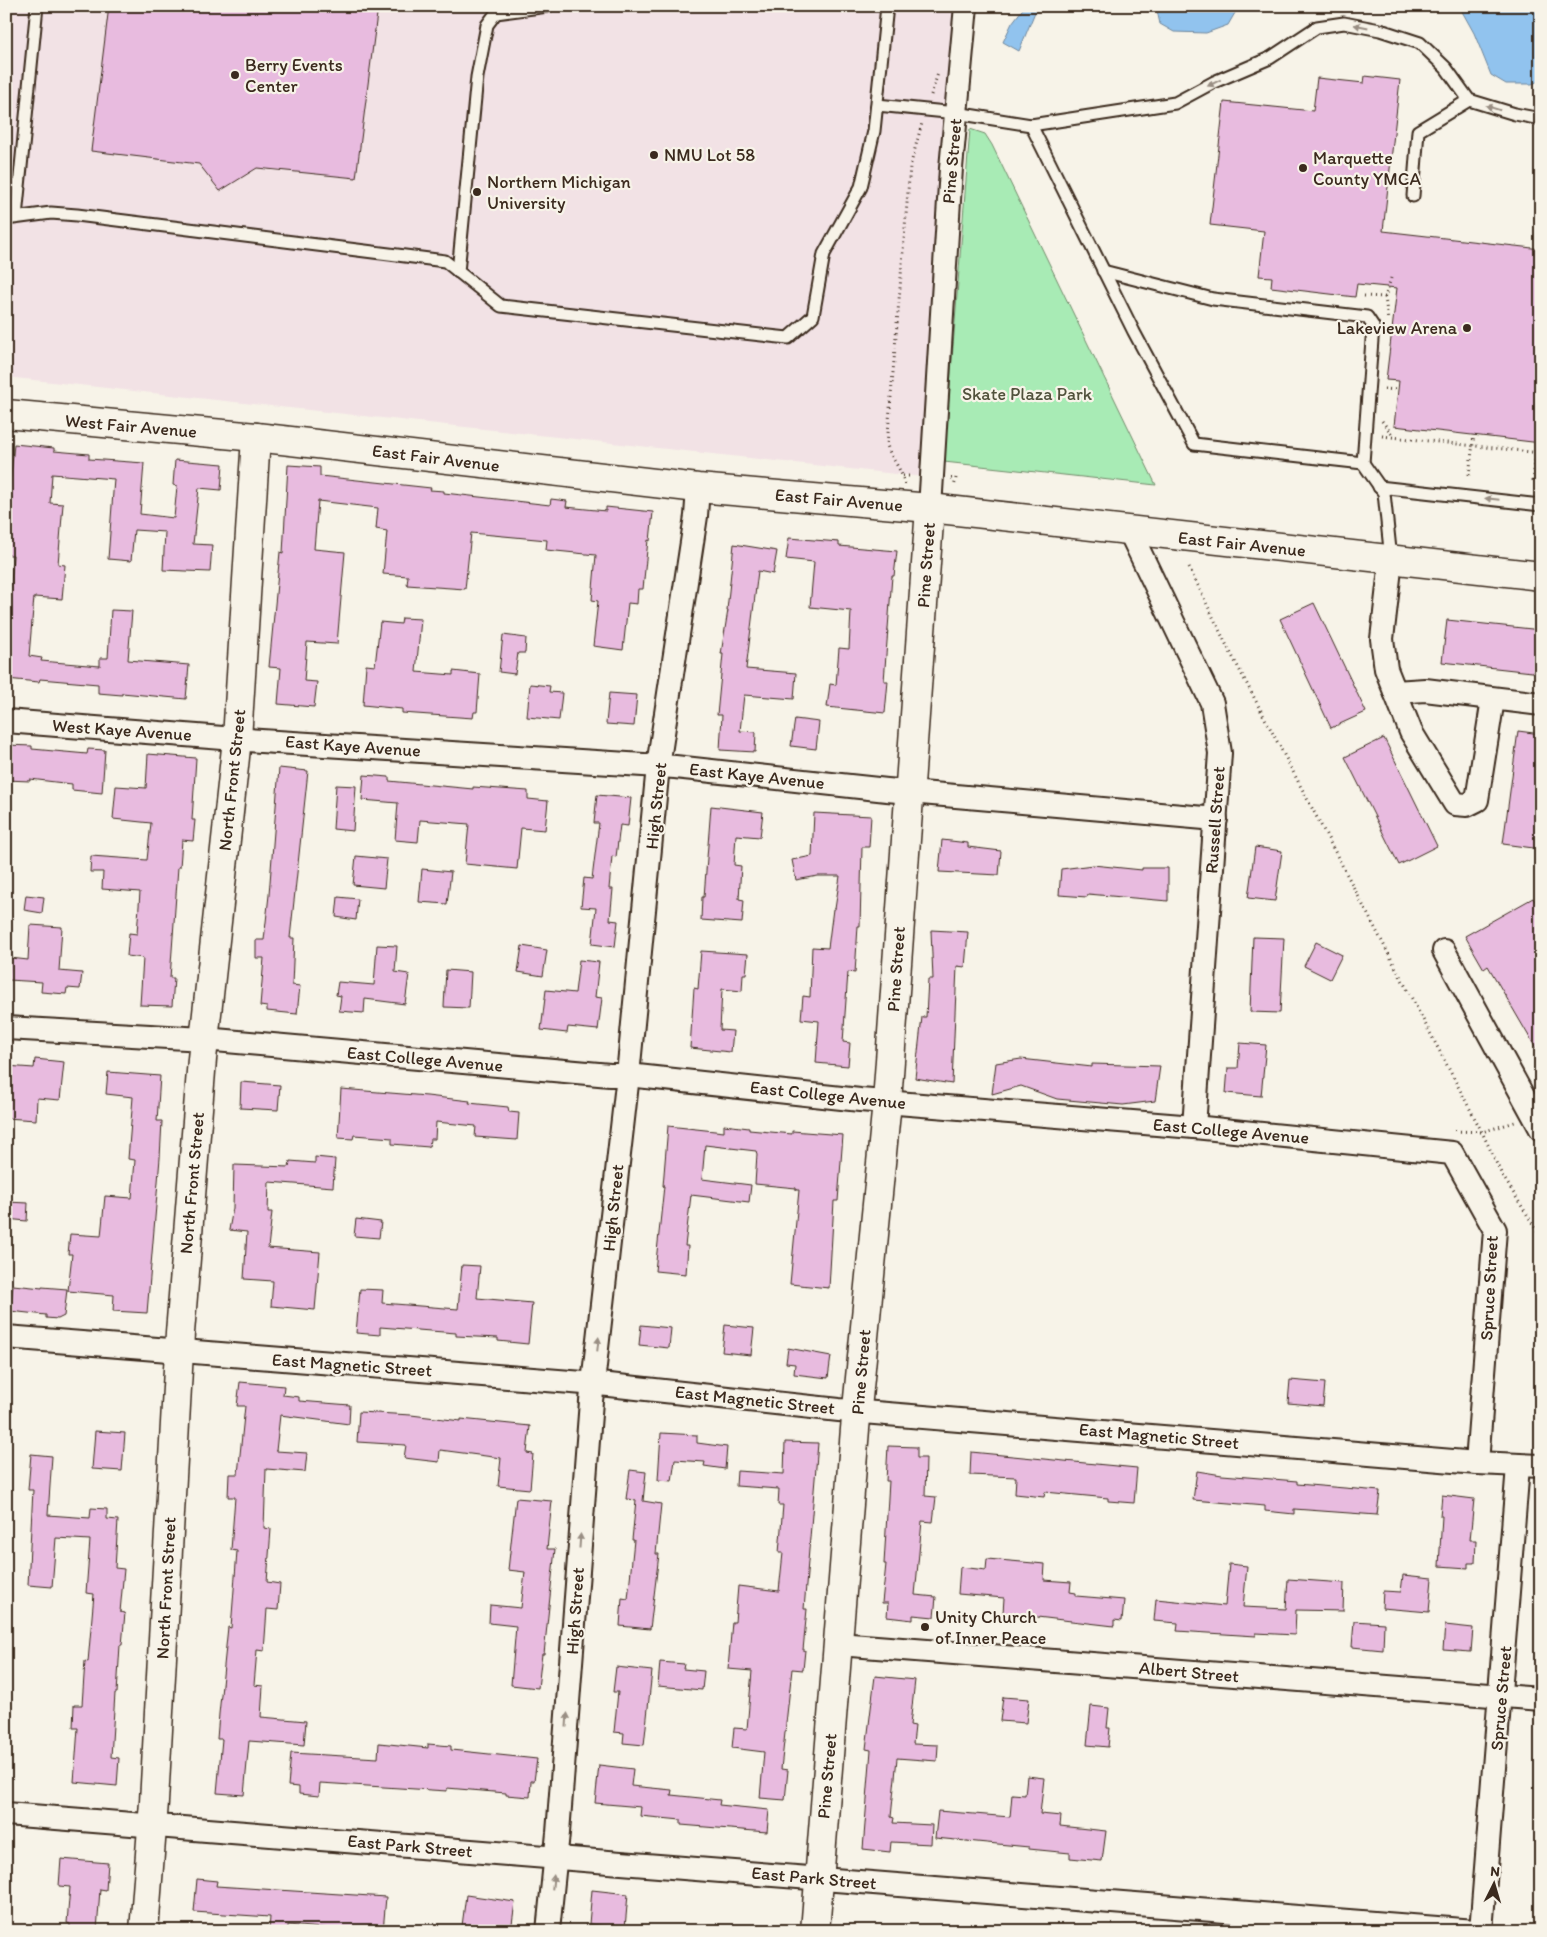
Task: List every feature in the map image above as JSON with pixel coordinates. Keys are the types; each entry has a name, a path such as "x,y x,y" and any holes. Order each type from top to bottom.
{"street":[{"name":"Pine Street","path":"815,1931 857,1411 887,1102 930,508 951,168 966,6"},
{"name":"West Fair Avenue","path":"6,414 256,438"},
{"name":"East Fair Avenue","path":"256,438 698,488 930,508 1130,532 1541,576"},
{"name":"North Front Street","path":"144,1931 180,1350 204,1039 237,739 256,438"},
{"name":"High Street","path":"548,1931 591,1402 628,1075 658,766 696,516 698,488"},
{"name":"Russell Street","path":"1130,532 1212,703 1220,753 1194,1127"},
{"path":"1391,560 1382,639 1386,669 1411,732 1455,804 1467,805 1477,800 1493,699"},
{"path":"1395,692 1425,690 1541,704"},
{"name":"West Kaye Avenue","path":"6,721 237,739"},
{"name":"East Kaye Avenue","path":"237,739 658,766 1216,819"},
{"path":"1444,952 1538,1119"},
{"name":"East College Avenue","path":"6,1028 204,1039 610,1075 628,1075 887,1102 1194,1127 1452,1153"},
{"name":"Spruce Street","path":"1452,1153 1495,1230 1478,1463"},
{"name":"East Magnetic Street","path":"6,1337 594,1384 857,1411 1478,1463 1541,1466"},
{"name":"Spruce Street","path":"1481,1931 1518,1466"},
{"name":"Albert Street","path":"838,1644 1541,1699"},
{"name":"East Park Street","path":"6,1814 1476,1931"}],"lane":[{"path":"37,6 11,218 51,213 77,215 445,261 501,306 788,338 813,316 824,254 861,188 874,131 887,6"},
{"path":"458,272 477,77 487,25 496,13 548,6"},
{"path":"877,105 956,113 1031,125 1175,103 1214,82 1270,58 1317,27 1344,23 1380,30 1420,43 1446,68 1469,100 1541,120"},
{"path":"1412,196 1418,131 1469,100"},
{"path":"1031,125 1103,271 1194,444 1363,463"},
{"path":"1103,271 1213,299 1367,317 1373,326 1363,463 1384,493 1391,560"},
{"path":"1379,487 1541,505"}],"path":[{"path":"903,476 890,457 887,445 910,167 940,65"},
{"path":"1364,296 1385,297 1392,274"},
{"path":"1384,389 1398,390"},
{"path":"1469,475 1474,435"},
{"path":"1382,436 1539,453"},
{"path":"1533,481 1539,453 1537,442"},
{"path":"1189,567 1231,655 1502,1173 1541,1237"},
{"path":"1447,1131 1482,1132 1538,1119"}],"shaded area":[{"name":"Northern Michigan University","path":"6,6 966,6 923,477 6,377"}],"green space":[{"name":"Skate Plaza Park","path":"970,129 985,134 992,145 1156,485 944,462"}],"water":[{"path":"1025,6 1041,6 1035,12 1019,51 1003,42 1012,23"},
{"path":"1156,6 1239,6 1228,25 1206,33 1174,32 1160,24"},
{"path":"1459,6 1541,6 1541,19 1536,20 1537,40 1541,45 1541,80 1532,84 1506,84 1491,75 1474,33"}],"building":[{"name":"Berry Events Center","path":"109,6 378,6 356,178 257,168 220,191 199,164 91,151"},
{"path":"1365,76 1400,80 1383,231 1541,249 1541,443 1394,426 1399,381 1386,380 1397,288 1357,284 1355,297 1271,287 1272,277 1259,276 1264,231 1210,225 1224,102 1313,111 1317,78 1364,83"},
{"path":"14,444 54,448 54,451 89,454 89,459 144,463 140,514 174,518 177,486 173,485 175,460 223,464 221,490 199,488 193,544 212,545 210,572 163,570 165,532 134,530 131,561 108,559 114,479 52,474 50,503 63,504 58,564 65,565 62,599 34,597 29,656 42,658 41,661 100,666 100,658 108,658 111,610 132,611 128,660 189,665 186,699 122,693 122,695 98,693 98,684 40,679 39,682 6,679 6,612 9,612 13,555 6,555 6,526"},
{"path":"288,465 320,467 320,476 431,488 430,490 444,491 444,493 550,505 551,499 567,501 566,507 606,511 606,507 653,512 643,589 638,589 637,604 628,603 623,650 593,646 598,601 592,600 596,555 546,550 547,540 471,533 465,589 407,585 408,576 383,574 387,531 376,529 378,508 318,501 314,549 345,552 337,644 307,642 304,681 317,682 314,707 278,704 281,668 269,667 280,552 283,553"},
{"path":"789,538 839,542 839,546 897,551 894,576 892,576 884,681 888,681 885,713 827,707 830,684 836,685 839,648 849,649 851,611 810,607 814,562 786,559"},
{"path":"734,544 777,551 773,574 758,571 746,669 796,673 794,699 744,695 740,731 756,732 755,752 720,750 722,715 717,715 723,654 721,654 728,610"},
{"path":"1314,603 1366,712 1331,728 1280,619"},
{"path":"402,618 421,619 416,672 453,675 453,671 480,674 477,712 474,712 473,718 402,713 402,709 363,705 366,665 375,666 380,622 401,624"},
{"path":"1447,620 1541,630 1541,673 1442,662"},
{"path":"503,635 526,638 525,653 518,653 515,674 499,672"},
{"path":"530,684 550,686 549,692 562,693 559,720 527,717"},
{"path":"609,693 637,695 634,726 606,724"},
{"path":"795,719 819,722 816,749 791,746"},
{"path":"1518,731 1541,734 1541,849 1503,844"},
{"path":"1384,738 1437,846 1399,865 1345,757"},
{"path":"6,745 32,746 32,749 87,754 88,749 105,750 102,793 72,790 72,784 30,779 30,781 6,780"},
{"path":"148,754 196,758 192,820 195,820 193,841 182,840 180,867 178,867 170,978 174,978 172,1006 140,1005 143,958 127,956 129,933 137,934 140,892 102,889 103,872 90,872 91,856 147,860 151,823 113,819 116,786 146,788"},
{"path":"279,768 308,771 290,938 294,938 292,985 300,986 297,1014 267,1011 267,1007 260,1006 264,958 256,958 256,940 264,940"},
{"path":"364,775 389,777 389,781 473,789 473,787 528,791 528,799 548,801 545,830 521,828 517,869 465,864 469,824 420,820 418,842 395,840 398,803 362,800"},
{"path":"336,785 356,786 353,831 333,829"},
{"path":"597,795 631,798 628,826 620,825 616,857 612,856 609,889 613,889 610,920 618,921 615,947 592,944 596,908 581,907 584,878 592,879 599,823 594,823"},
{"path":"711,806 763,812 760,837 736,835 734,865 741,866 739,899 744,900 742,923 701,920"},
{"path":"814,813 871,816 869,847 862,847 860,926 858,926 855,973 848,972 843,1042 850,1043 848,1066 816,1063 819,1021 801,1019 803,996 810,997 812,947 828,948 840,876 818,876 796,880 792,860 812,856"},
{"path":"942,840 968,843 968,847 1001,851 999,875 939,872"},
{"path":"1255,847 1282,851 1275,901 1248,898"},
{"path":"356,856 387,859 384,888 353,885"},
{"path":"1093,865 1142,870 1142,868 1168,868 1168,901 1088,894 1087,897 1059,895 1061,869"},
{"path":"422,869 451,872 447,904 419,902"},
{"path":"26,895 44,897 42,913 24,910"},
{"path":"338,897 358,899 356,920 336,917"},
{"path":"1533,898 1541,911 1541,1057 1488,966 1484,969 1465,936"},
{"path":"30,925 62,927 59,971 82,973 80,989 67,988 66,994 41,992 42,982 8,980 10,958 28,960"},
{"path":"931,930 968,932 965,967 957,966 952,1084 915,1078 922,1017 926,1017 928,979 933,979"},
{"path":"1253,937 1284,938 1280,1013 1250,1012"},
{"path":"1316,942 1342,955 1330,979 1304,966"},
{"path":"377,945 397,946 395,972 409,974 405,1004 365,999 364,1013 339,1011 341,996 336,995 338,982 374,985"},
{"path":"522,946 547,950 543,976 518,972"},
{"path":"701,951 748,954 746,974 743,974 742,991 722,989 720,1030 733,1031 731,1052 690,1048 694,988 698,989"},
{"path":"579,960 599,962 595,997 602,998 598,1030 568,1027 567,1033 541,1030 546,990 575,993"},
{"path":"446,970 471,972 469,1008 444,1007"},
{"path":"1240,1043 1266,1045 1261,1096 1226,1093 1228,1068 1238,1068"},
{"path":"35,1059 64,1062 60,1100 37,1098 36,1120 6,1118 6,1066 34,1068"},
{"path":"1021,1059 1092,1067 1092,1064 1160,1066 1155,1101 1123,1105 1057,1099 1021,1086 992,1094 996,1063"},
{"path":"108,1072 160,1076 157,1121 162,1121 160,1158 147,1313 113,1311 114,1295 68,1291 72,1254 68,1254 70,1234 101,1236 105,1196 132,1198 135,1160 128,1159 133,1097 106,1094"},
{"path":"241,1082 280,1085 278,1110 240,1108"},
{"path":"341,1089 427,1096 508,1107 509,1112 519,1113 517,1140 475,1137 476,1126 436,1122 435,1139 430,1139 429,1147 392,1144 392,1138 354,1135 353,1139 338,1138"},
{"path":"724,1125 749,1128 749,1130 792,1134 792,1131 843,1135 838,1201 834,1201 829,1288 790,1284 799,1190 796,1190 796,1188 755,1184 756,1151 705,1145 702,1179 751,1185 749,1202 691,1195 685,1246 688,1246 686,1274 655,1271 668,1126 724,1132"},
{"path":"315,1157 335,1159 333,1187 269,1182 268,1212 272,1212 268,1248 320,1252 315,1310 271,1306 273,1281 244,1279 247,1232 229,1230 233,1208 234,1165 289,1167 290,1161 315,1163"},
{"path":"6,1202 28,1203 27,1221 6,1219"},
{"path":"356,1219 381,1222 379,1238 354,1236"},
{"path":"462,1265 480,1266 477,1298 532,1303 528,1344 498,1341 498,1338 456,1336 456,1333 380,1327 380,1335 356,1333 360,1289 383,1290 382,1303 458,1309"},
{"path":"13,1285 67,1289 64,1316 58,1319 46,1318 46,1315 10,1311"},
{"path":"641,1325 671,1328 669,1348 639,1345"},
{"path":"725,1325 754,1328 751,1355 722,1352"},
{"path":"788,1348 831,1356 828,1378 794,1374 795,1364 786,1363"},
{"path":"1290,1380 1325,1383 1323,1406 1288,1403"},
{"path":"240,1382 284,1386 283,1395 299,1397 299,1401 350,1405 349,1424 280,1415 276,1451 307,1453 305,1472 266,1469 264,1528 271,1529 267,1582 280,1584 278,1610 267,1609 264,1651 257,1650 254,1685 263,1686 261,1717 306,1721 304,1745 249,1741 244,1795 217,1793 222,1739 217,1739 219,1714 228,1627 231,1628 237,1551 231,1550 235,1497 228,1497 229,1474 238,1474 245,1406 237,1406"},
{"path":"359,1412 530,1426 527,1453 533,1454 530,1489 498,1486 501,1458 440,1450 439,1462 404,1458 406,1445 357,1442"},
{"path":"95,1431 125,1433 122,1471 92,1469"},
{"path":"661,1433 697,1435 697,1443 727,1447 725,1469 704,1466 705,1462 675,1460 672,1481 658,1480"},
{"path":"785,1442 818,1443 804,1609 807,1609 803,1670 792,1669 781,1769 788,1770 785,1800 760,1798 764,1752 732,1748 734,1728 747,1729 752,1671 728,1669 732,1622 735,1622 738,1586 779,1591 783,1553 779,1553 783,1505 778,1505 779,1489 736,1486 737,1471 784,1474"},
{"path":"888,1446 917,1447 917,1458 926,1458 925,1496 936,1497 933,1522 922,1521 915,1595 936,1597 934,1617 913,1615 913,1620 887,1617 888,1603 882,1603 886,1564 884,1564 889,1481 886,1481"},
{"path":"971,1452 1137,1468 1134,1503 1108,1501 1108,1498 1045,1492 1044,1497 1015,1494 1016,1477 970,1475"},
{"path":"31,1454 52,1456 48,1515 90,1518 91,1508 107,1509 107,1519 118,1520 115,1568 124,1569 120,1612 125,1613 122,1645 120,1645 117,1693 115,1693 111,1757 119,1758 117,1786 74,1782 78,1728 73,1728 74,1705 82,1705 85,1661 88,1662 94,1594 86,1593 90,1540 56,1538 52,1587 28,1585 33,1490 28,1490"},
{"path":"630,1470 646,1472 643,1501 661,1504 656,1554 659,1554 650,1629 620,1626 622,1598 628,1599 634,1540 632,1540 636,1500 626,1499"},
{"path":"1197,1471 1297,1481 1297,1484 1380,1491 1377,1515 1294,1509 1294,1514 1265,1511 1265,1506 1193,1500"},
{"path":"1442,1495 1474,1499 1470,1540 1476,1540 1475,1563 1468,1563 1468,1568 1439,1566"},
{"path":"516,1498 552,1501 547,1549 555,1549 544,1654 542,1654 538,1688 511,1685 516,1626 489,1623 490,1605 521,1608 525,1572 508,1570"},
{"path":"987,1559 1045,1564 1044,1580 1071,1582 1070,1592 1076,1593 1076,1596 1124,1600 1122,1621 1114,1620 1114,1626 1003,1613 1004,1598 958,1594 960,1567 986,1570"},
{"path":"1229,1564 1247,1566 1243,1607 1286,1609 1288,1579 1344,1583 1343,1611 1296,1610 1295,1635 1256,1633 1256,1636 1177,1631 1178,1623 1154,1621 1156,1599 1225,1606"},
{"path":"1403,1575 1432,1578 1429,1612 1382,1608 1383,1591 1401,1592"},
{"path":"1354,1621 1384,1623 1383,1650 1352,1647"},
{"path":"1445,1625 1473,1628 1471,1652 1443,1650"},
{"path":"660,1662 684,1664 683,1669 704,1671 702,1690 658,1686"},
{"path":"616,1667 652,1671 644,1745 623,1743 624,1733 614,1732 618,1692 613,1692"},
{"path":"875,1676 915,1680 910,1725 915,1726 913,1744 938,1745 937,1761 897,1758 891,1817 894,1818 893,1823 932,1825 931,1844 891,1842 890,1852 863,1849 871,1750 866,1749"},
{"path":"1003,1697 1029,1699 1026,1723 1000,1721"},
{"path":"1091,1706 1109,1708 1107,1728 1110,1728 1108,1747 1087,1745"},
{"path":"379,1743 428,1748 428,1744 451,1746 451,1750 537,1759 534,1781 531,1781 530,1797 447,1788 447,1791 320,1783 319,1796 299,1794 299,1787 288,1786 291,1753 378,1758"},
{"path":"599,1765 633,1769 631,1786 672,1790 671,1795 720,1800 719,1805 769,1810 767,1832 681,1825 681,1820 640,1816 641,1807 595,1803"},
{"path":"1027,1776 1044,1778 1040,1814 1061,1816 1060,1826 1106,1831 1102,1861 1070,1858 1070,1853 1029,1849 1029,1847 935,1838 938,1811 1010,1817 1012,1794 1025,1795"},
{"path":"61,1859 108,1863 106,1890 100,1889 97,1931 70,1931 70,1924 67,1923 70,1887 59,1886"},
{"path":"197,1879 217,1881 216,1886 386,1897 383,1931 355,1931 288,1925 288,1931 269,1931 270,1917 194,1912"},
{"path":"592,1890 628,1894 625,1928 589,1924"},
{"path":"466,1895 515,1902 511,1931 462,1926"}],"place":[{"name":"Berry Events Center","path":"235,75"},
{"name":"NMU Lot 58","path":"654,155"},
{"name":"Marquette County YMCA","path":"1303,168"},
{"name":"Northern Michigan University","path":"477,192"},
{"name":"Lakeview Arena","path":"1467,328"},
{"name":"Unity Church of Inner Peace","path":"925,1627"}]}
